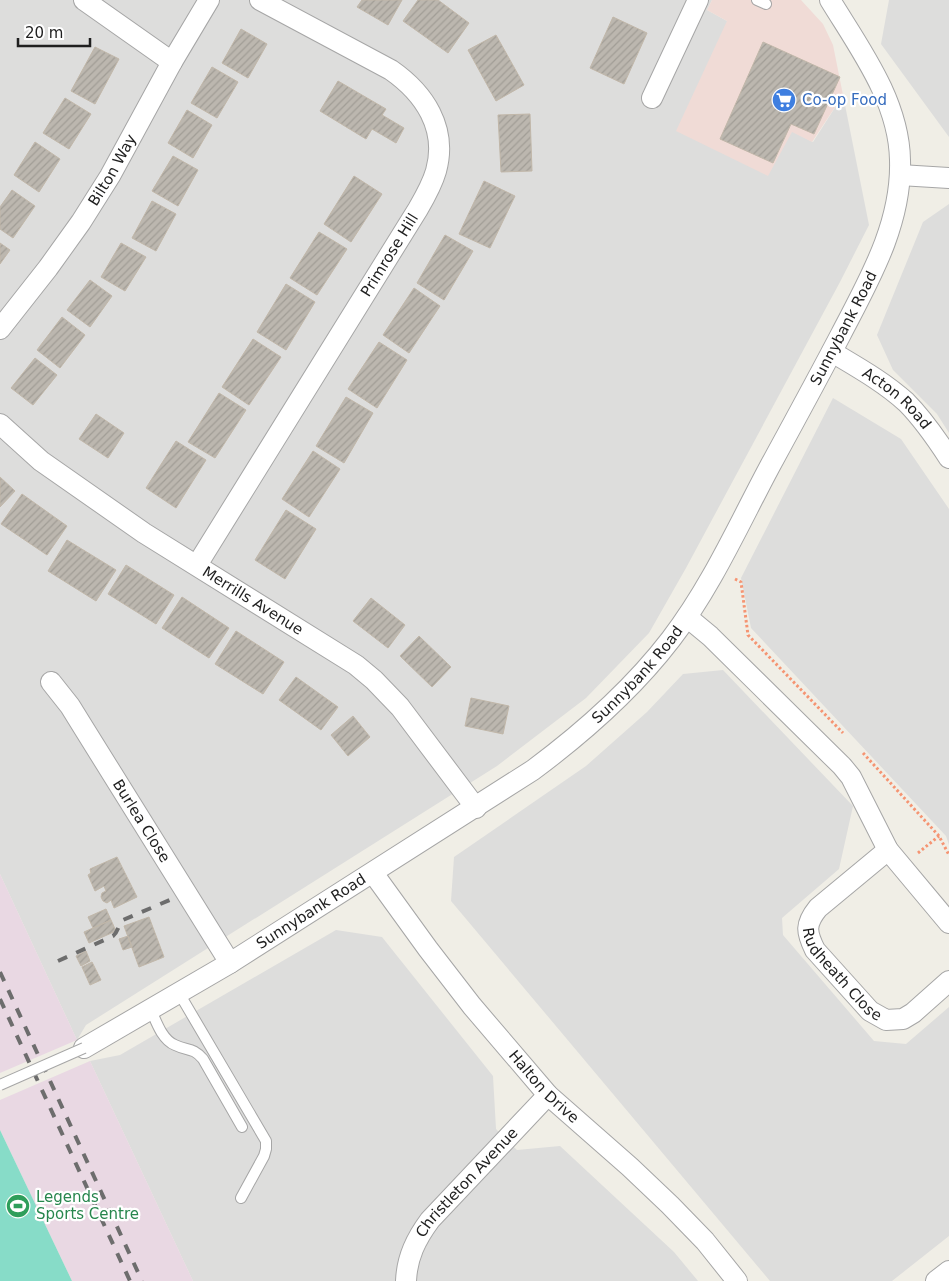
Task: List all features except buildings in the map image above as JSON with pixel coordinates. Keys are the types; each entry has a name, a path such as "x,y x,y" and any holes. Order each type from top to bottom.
{"street":[{"path":"84,0 172,62"},
{"name":"Bilton Way","path":"0,329 48,268 96,199 172,62 209,0"},
{"name":"Primrose Hill","path":"197,565 418,209 433,181 438,161 438,139 431,113 425,102 406,80 391,70 260,0"},
{"path":"652,98 698,0"},
{"name":"Sunnybank Road","path":"84,1048 230,963 533,770 593,722 649,666 688,617 716,569 866,286 889,234 899,192 898,141 891,110 870,66 830,0"},
{"path":"900,175 949,178"},
{"name":"Acton Road","path":"832,352 872,376 906,403 925,424 949,458"},
{"name":"Merrills Avenue","path":"0,424 41,461 144,533 356,665 374,680 400,707 476,808"},
{"path":"688,617 716,642 842,766 851,777 888,850 949,923"},
{"name":"Burlea Close","path":"51,682 74,713 230,963"},
{"name":"Rudheath Close","path":"888,850 818,908 811,917 808,926 815,950 870,1011 886,1020 903,1018 912,1013 949,980"},
{"name":"Halton Drive","path":"373,873 472,1006 548,1095 670,1205 705,1241 737,1281"},
{"name":"Christleton Avenue","path":"406,1281 407,1268 418,1236 430,1220 548,1095"},
{"path":"936,1281 949,1271"}],"lane":[{"path":"179,993 266,1141 264,1156 241,1198"},
{"path":"151,1010 167,1040 174,1045 198,1052 242,1127"},
{"name":"Sunnybank Road","path":"0,1086 84,1048"}],"path":[{"path":"716,569 741,582 748,635 849,739"},
{"path":"862,752 939,836 949,855"}],"shaded area":[{"path":"0,0 712,0 707,10 727,21 792,131 813,142 843,95 869,225 686,568 649,633 586,698 497,766 86,1025 77,1040 0,874"},
{"path":"712,0 801,0 823,24 833,45 843,95 812,142 792,132 768,176 676,131 727,21 707,10"},
{"path":"889,0 949,0 949,137 881,44"},
{"path":"949,204 949,433 937,414 893,370 877,335 923,222"},
{"path":"833,398 901,439 949,509 949,845 946,836 751,628 741,578"},
{"path":"723,670 853,806 839,869 782,918 783,935 874,1041 906,1044 949,1007 949,1236 892,1281 770,1281 451,901 454,857 586,766 647,712 683,674"},
{"path":"0,874 77,1040 0,1073"},
{"path":"336,930 382,937 493,1076 496,1129 517,1150 560,1146 674,1252 698,1281 193,1281 90,1061 120,1055"},
{"path":"90,1061 193,1281 72,1281 0,1130 0,1100"}],"green space":[{"name":"Legends Sports Centre","path":"0,1130 72,1281 0,1281"}],"railway":[{"path":"58,961 113,936 123,920 172,899"},
{"path":"0,972 142,1281"},
{"path":"0,999 130,1281"}],"place":[{"name":"Co-op Food","path":"784,100"},
{"name":"Legends Sports Centre","path":"18,1206"}]}
